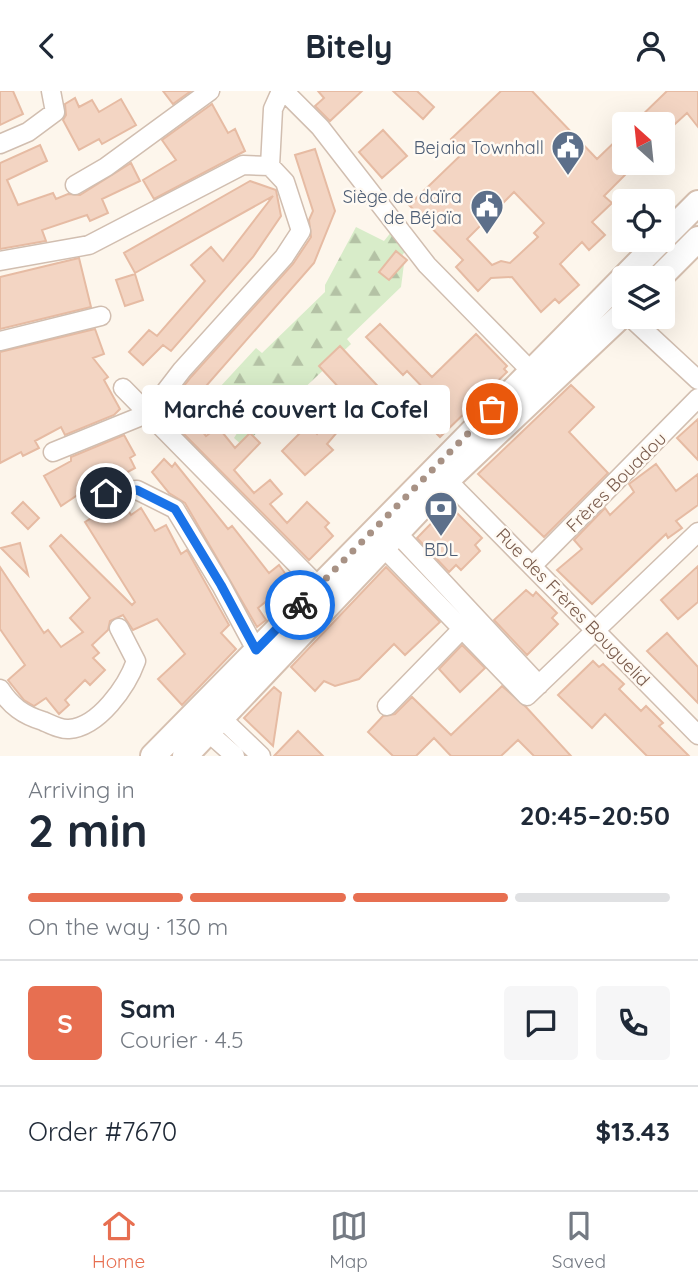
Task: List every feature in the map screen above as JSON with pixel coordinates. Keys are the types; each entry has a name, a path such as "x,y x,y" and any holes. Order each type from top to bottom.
{"main road":[{"path":"675,226 698,203"},
{"path":"671,266 698,239"},
{"path":"185,756 207,718 256,650 649,252"},
{"path":"153,756 207,718 390,540 447,480 612,324"}],"street":[{"path":"0,144 28,132 55,112 51,91"},
{"path":"75,185 106,167 210,91"},
{"path":"270,166 273,109 283,91 320,127 426,265 530,370"},
{"path":"0,261 89,245 212,178 243,165 270,166 285,182 301,232 284,257 182,370 149,412 53,452"},
{"path":"0,341 101,316"},
{"path":"644,329 698,380"},
{"path":"123,388 318,586"},
{"name":"Frères Bouadou","path":"533,565 698,398"},
{"name":"Rue des Frères Bouguelid","path":"447,480 698,735"},
{"path":"106,493 137,490 175,509 256,650"},
{"path":"533,691 698,532"},
{"path":"390,540 462,629 533,691"},
{"path":"390,540 533,691"},
{"path":"0,689 12,707 34,719 68,729 85,724 112,702 136,661 119,628"},
{"path":"387,706 462,629"},
{"path":"207,718 235,756"},
{"path":"207,718 261,756"}],"green space":[{"path":"356,227 384,241 392,231 407,249 400,258 404,264 401,287 347,339 351,344 243,446 234,438 239,430 222,417 226,415 217,407 227,398 219,388 256,348 262,353 325,292 325,285"}],"building":[{"path":"0,91 13,91 23,114 0,125"},
{"path":"163,91 191,91 173,104"},
{"path":"318,91 362,91 330,121 315,106 324,98"},
{"path":"393,91 417,91 434,107 423,119"},
{"path":"501,91 532,91 597,159 612,145 612,175 625,175 604,196 612,203 592,222 605,235 589,250 582,242 560,264 579,285 559,303 555,299 541,312 512,277 491,278 478,291 456,267 463,260 409,205 464,152 451,139","holes":["514,192 544,223 534,233 538,237 510,263 501,261 492,265 467,239"]},
{"path":"667,91 698,91 698,127 687,113 676,123 676,112 645,112"},
{"path":"75,98 79,107 92,100 99,112 121,99 136,125 102,144 99,139 79,150 63,120 66,115 65,104"},
{"path":"212,104 228,133 235,129 245,151 154,199 143,180 176,160 162,140"},
{"path":"383,130 407,156 382,178 359,152"},
{"path":"40,145 47,161 7,180 18,205 53,193 56,199 68,194 80,195 131,163 140,181 102,199 108,213 90,221 87,215 42,230 46,241 0,249 0,163"},
{"path":"315,149 335,211 314,263 185,410 206,436 218,427 235,448 250,433 260,443 234,470 254,493 270,480 282,494 270,504 287,523 307,502 329,523 325,527 333,536 309,560 163,413 191,377 293,264 311,237 309,220 313,211 295,155"},
{"path":"250,181 276,190 281,216 253,257 171,351 163,345 143,365 129,352 149,330 157,336 205,281 191,265 211,247 223,261 273,196 135,273 124,253"},
{"path":"396,251 407,260 389,280 379,272"},
{"path":"79,258 91,307 0,329 0,277"},
{"path":"135,274 143,300 125,306 116,280"},
{"path":"380,324 432,377 476,334 507,366 504,369 507,372 440,437 413,410 429,394 407,371 403,375 366,337"},
{"path":"95,329 104,354 93,358 108,377 104,380 120,409 114,415 65,435 61,427 35,441 39,448 23,456 21,452 0,463 0,352"},
{"path":"340,346 388,397 366,417 319,366"},
{"path":"571,385 594,407 569,432 608,473 544,537 478,474"},
{"path":"698,419 698,460 677,438"},
{"path":"332,421 339,430 327,444 333,450 305,475 282,451 308,425 317,434 324,423"},
{"path":"124,435 135,455 130,458 135,468 113,480 109,474 61,506 44,476 71,461 71,457"},
{"path":"164,459 172,467 175,463 228,529 232,526 269,573 279,565 287,576 280,581 285,586 258,608 266,620 257,627 185,503 169,493 152,472"},
{"path":"656,464 676,491 698,474 698,505 676,521 682,528 668,538 666,534 592,604 557,570 582,549 574,540 605,508 610,515 634,492 629,484"},
{"path":"23,502 39,518 28,529 12,513"},
{"path":"124,503 131,515 141,508 155,531 166,525 181,554 187,550 229,625 221,633 236,649 182,705 158,679 185,654 157,619 133,630 123,615 110,621 108,630 92,645 99,653 93,658 105,670 90,685 85,680 65,700 69,705 59,714 46,698 34,706 24,700 8,680 25,665 0,629 0,567 44,633 48,630 61,647 83,632 70,618 90,598 50,546 61,535 132,605 135,602 85,522 113,504"},
{"path":"449,505 482,538 475,545 480,551 461,570 456,565 449,572 417,538"},
{"path":"20,543 28,575 1,548"},
{"path":"698,566 698,602 678,619 661,600"},
{"path":"386,567 440,622 405,655 394,644 359,679 335,686 324,681 315,691 291,667"},
{"path":"526,590 533,596 536,592 557,613 552,618 558,624 527,655 494,620"},
{"path":"667,633 698,667 698,703 647,651"},
{"path":"462,645 485,668 460,692 439,669"},
{"path":"593,661 599,667 603,664 624,684 619,689 641,711 646,706 663,723 659,726 689,756 647,756 605,714 592,728 558,695"},
{"path":"502,686 526,707 571,756 534,756 518,740 501,756 451,756 434,738 416,756 393,756 368,732 383,716 395,714 412,697 451,735"},
{"path":"274,687 281,693 273,746 244,718"},
{"path":"298,731 323,756 274,756"}],"way so far":[{"path":"300,605 492,409"}],"place":[{"name":"Bejaia Townhall","path":"568,177"},
{"name":"Siège de daïra de Béjaïa","path":"487,236"},
{"name":"Marché couvert la Cofel","path":"492,409"},
{"name":"BDL","path":"441,538"}],"route":[{"path":"106,493 117,489 137,490 175,509 256,650 300,605"}]}
